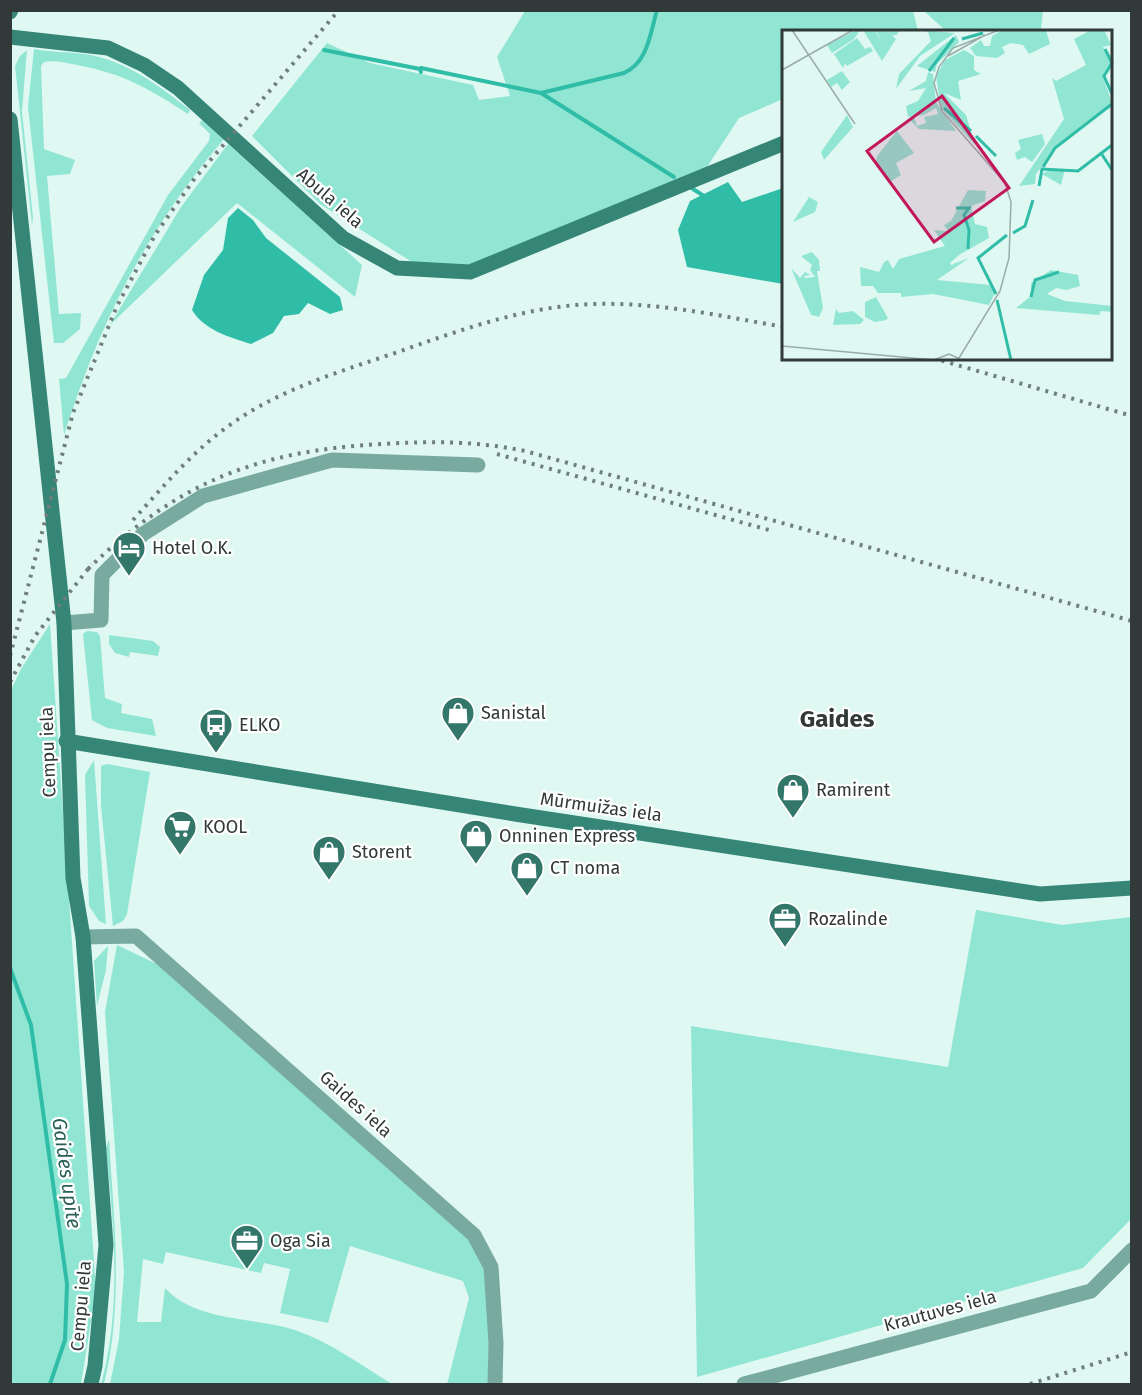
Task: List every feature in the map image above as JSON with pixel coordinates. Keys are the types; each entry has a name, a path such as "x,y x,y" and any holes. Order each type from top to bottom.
{"street":[{"name":"Abula iela","path":"10,37 108,48 144,65 178,88 343,238 397,268 470,272 782,143"},
{"name":"Cempu iela","path":"10,119 64,622 66,741 73,878 83,937 106,1245 95,1366 91,1384"},
{"path":"64,622 101,620 102,575 142,534 203,496 332,460 478,465"},
{"name":"Mūrmuižas iela","path":"66,741 515,814 1040,894 1131,888"},
{"name":"Gaides iela","path":"83,937 136,936 474,1235 491,1267 496,1343 495,1384"},
{"name":"Krautuves iela","path":"744,1384 1091,1291 1131,1250"}],"shaded area":[{"path":"525,11 913,11 918,30 782,30 782,99 739,118 707,167 471,267 423,269 320,204 252,136 327,43 370,63 473,85 479,100 510,96 497,57"},
{"path":"924,11 1043,11 1041,29 1039,30 945,30"},
{"path":"34,49 84,54 114,62 141,75 190,110 188,114 148,89 109,73 56,62 44,62 41,66 44,149 75,160 70,174 47,176 59,314 81,313 80,329 63,343 54,343 28,107"},
{"path":"27,50 22,111 32,225 15,66 20,56"},
{"path":"204,119 224,139 171,208 128,279 93,354 64,435 59,379 66,378 168,195 209,141 210,134 199,123"},
{"path":"228,144 362,265 355,297 237,203 110,325 181,207"},
{"path":"728,182 742,202 782,188 782,284 687,267 678,230 690,201"},
{"path":"238,208 253,220 266,238 340,297 343,310 330,314 308,303 299,314 284,316 273,333 251,344 218,332 203,323 192,310 204,275 223,250 228,218"},
{"path":"50,624 96,1290 81,1384 11,1384 10,692 21,669"},
{"path":"87,631 97,632 100,636 105,698 122,704 121,713 152,719 156,736 107,728 92,720 83,634"},
{"path":"109,635 153,641 160,647 158,656 130,652 129,657 115,653 109,644"},
{"path":"94,760 106,924 99,921 89,906 85,775"},
{"path":"107,764 150,772 127,914 123,921 113,926 101,806 101,766"},
{"path":"976,910 1062,925 1131,917 1131,1219 1083,1268 697,1377 691,1026 948,1067"},
{"path":"117,945 159,965 466,1236 485,1268 490,1304 488,1384 447,1384 469,1298 463,1281 350,1246 328,1323 280,1313 290,1269 264,1263 261,1273 166,1252 163,1264 143,1259 137,1322 161,1322 165,1288 178,1299 209,1313 279,1326 308,1335 345,1354 392,1384 110,1384 119,1339 124,1272 105,1012"},
{"path":"108,946 106,970 97,1006 94,961"},
{"path":"109,1139 115,1231 116,1293 110,1354 104,1384 101,1384 108,1355 114,1296 112,1207 106,1148"}],"waterway":[{"path":"657,10 647,46 632,68 624,73 541,93 674,177"},
{"path":"324,50 420,69 421,72"},
{"path":"421,68 541,93"},
{"path":"690,187 707,198"},
{"name":"Gaides upīte","path":"10,968 31,1025 67,1284 65,1340 50,1384"}],"railway":[{"path":"10,656 73,413 117,306 155,235 195,178 339,10"},
{"path":"133,520 201,448 227,427 265,403 328,376 491,321 542,309 618,304 689,311 782,327"},
{"path":"940,360 1132,416"},
{"path":"88,569 121,539 154,514 222,476 296,454 336,448 435,442 489,445 525,451 1132,621"},
{"path":"497,454 769,530"},
{"path":"10,682 35,636 92,564"},
{"path":"1030,1384 1132,1352"}],"place":[{"name":"Hotel O.K.","path":"129,577"},
{"name":"Sanistal","path":"458,742"},
{"name":"ELKO","path":"216,754"},
{"name":"Ramirent","path":"793,819"},
{"name":"KOOL","path":"180,856"},
{"name":"Onninen Express","path":"476,865"},
{"name":"Storent","path":"329,881"},
{"name":"CT noma","path":"527,897"},
{"name":"Rozalinde","path":"785,948"},
{"name":"Oga Sia","path":"247,1270"}],"district":[{"name":"Gaides","path":"837,719"}]}
